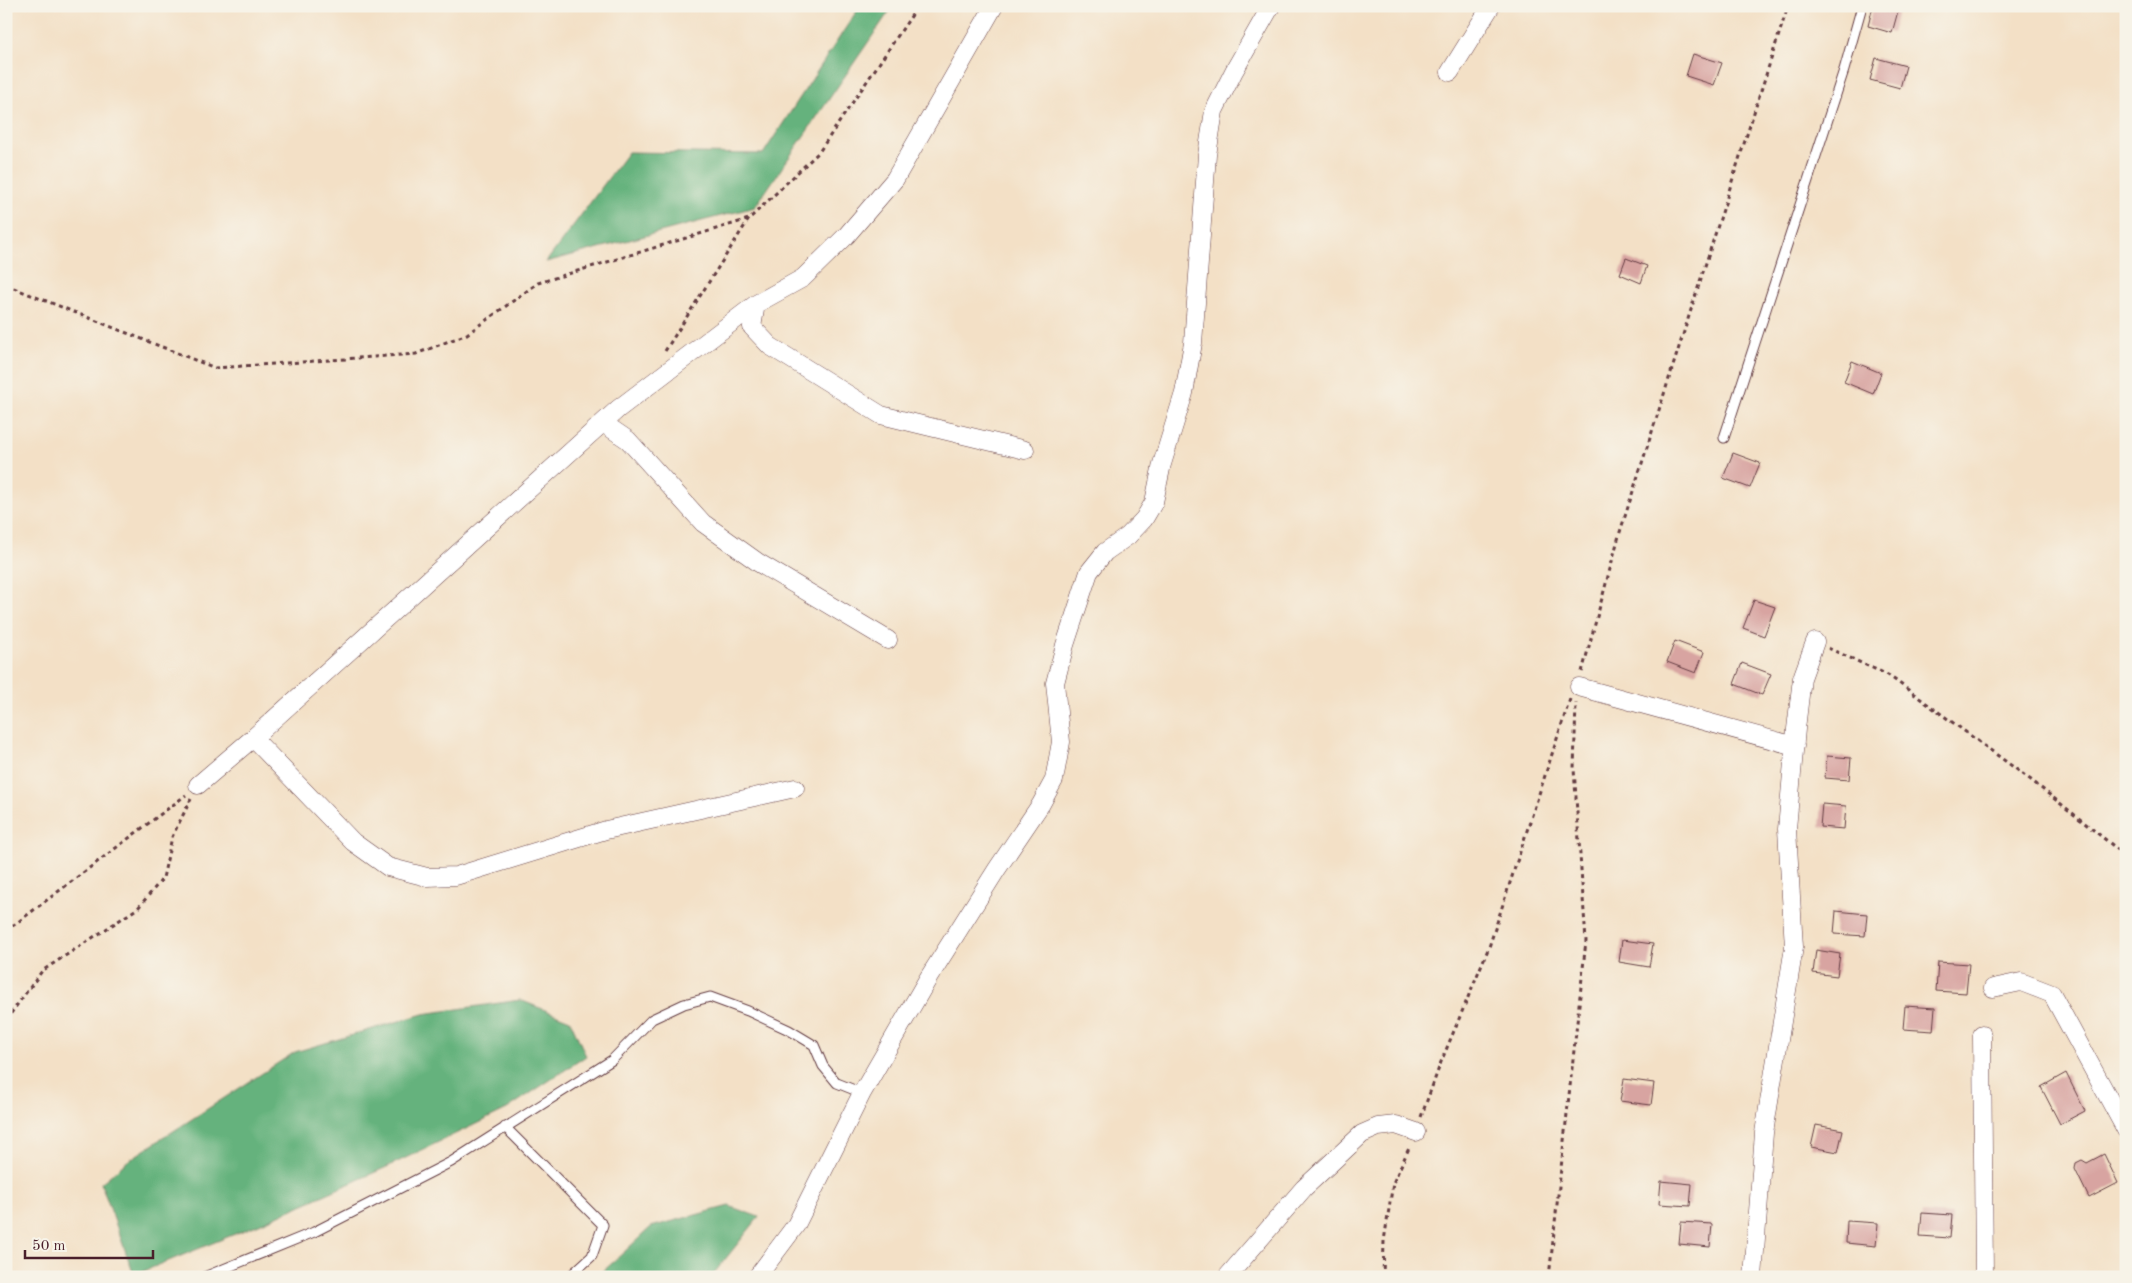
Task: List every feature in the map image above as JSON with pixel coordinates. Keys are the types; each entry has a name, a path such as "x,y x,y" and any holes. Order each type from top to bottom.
{"street":[{"path":"198,785 253,738 603,423 756,304 803,278 846,236 894,179 994,6"},
{"path":"757,1277 796,1225 862,1093 929,978 997,869 1041,804 1054,780 1061,742 1055,683 1065,645 1089,572 1105,552 1134,530 1144,519 1154,502 1162,464 1184,393 1193,343 1208,155 1214,111 1234,71 1271,6"},
{"path":"1450,72 1491,6"},
{"path":"756,304 752,327 770,346 881,415 1025,450"},
{"path":"603,423 628,440 704,522 759,563 888,640"},
{"path":"1753,1277 1764,1133 1794,947 1787,829 1795,746 1802,678 1815,642"},
{"path":"1576,687 1795,746"},
{"path":"253,738 354,842 388,867 427,878 456,876 606,830 795,788"},
{"path":"1994,988 2020,982 2052,994 2126,1130"},
{"path":"1982,1036 1984,1277"},
{"path":"1227,1277 1304,1188 1362,1134 1378,1127 1396,1124 1416,1132"}],"lane":[{"path":"1724,438 1844,70 1862,6"},
{"path":"204,1277 314,1232 451,1162 612,1060 652,1018 684,1004 710,997 748,1011 789,1030 814,1045 823,1066 837,1083 862,1093"},
{"path":"505,1127 603,1225 592,1256 569,1277"}],"path":[{"path":"662,357 749,219 819,152 918,6"},
{"path":"1383,1277 1384,1240 1393,1183 1416,1132 1441,1062 1488,948 1576,687 1620,532 1788,6"},
{"path":"6,285 215,368 416,354 467,334 538,284 749,219"},
{"path":"1815,642 1888,675 2031,780 2126,856"},
{"path":"1550,1277 1586,941 1574,769 1576,687 1584,661"},
{"path":"6,932 198,785"},
{"path":"6,1020 42,972 138,908 163,878 172,838 198,785"}],"green space":[{"path":"860,6 893,6 755,207 546,262 628,152 763,154"},
{"path":"520,1000 570,1020 586,1056 507,1109 389,1166 257,1225 134,1275 101,1183 129,1160 295,1052 423,1014"},
{"path":"729,1206 759,1217 711,1277 597,1277 651,1227"}],"building":[{"path":"1873,6 1898,11 1892,33 1868,26"},
{"path":"1693,54 1722,63 1714,85 1686,76"},
{"path":"1876,58 1906,66 1900,88 1870,80"},
{"path":"1626,258 1647,266 1641,283 1620,274"},
{"path":"1852,361 1881,373 1873,394 1844,382"},
{"path":"1733,453 1760,463 1750,488 1723,478"},
{"path":"1754,600 1775,607 1764,636 1743,628"},
{"path":"1675,641 1704,652 1696,673 1667,662"},
{"path":"1742,663 1771,674 1762,695 1734,684"},
{"path":"1827,756 1851,758 1849,780 1825,778"},
{"path":"1822,804 1846,806 1844,829 1820,827"},
{"path":"1836,911 1867,914 1865,936 1834,934"},
{"path":"1622,940 1653,944 1649,967 1619,962"},
{"path":"1816,950 1840,954 1837,976 1813,973"},
{"path":"1938,962 1969,964 1966,993 1936,991"},
{"path":"1905,1006 1935,1008 1933,1031 1903,1029"},
{"path":"2066,1073 2085,1111 2060,1124 2041,1087"},
{"path":"1624,1079 1654,1083 1651,1105 1620,1101"},
{"path":"1816,1125 1843,1130 1838,1152 1811,1147"},
{"path":"2104,1154 2118,1183 2089,1198 2075,1169 2076,1163 2082,1160 2087,1163"},
{"path":"1661,1181 1692,1184 1690,1206 1659,1204"},
{"path":"1922,1213 1952,1215 1950,1238 1920,1236"},
{"path":"1847,1221 1878,1223 1876,1246 1846,1243"},
{"path":"1681,1222 1712,1224 1710,1247 1679,1244"}]}
